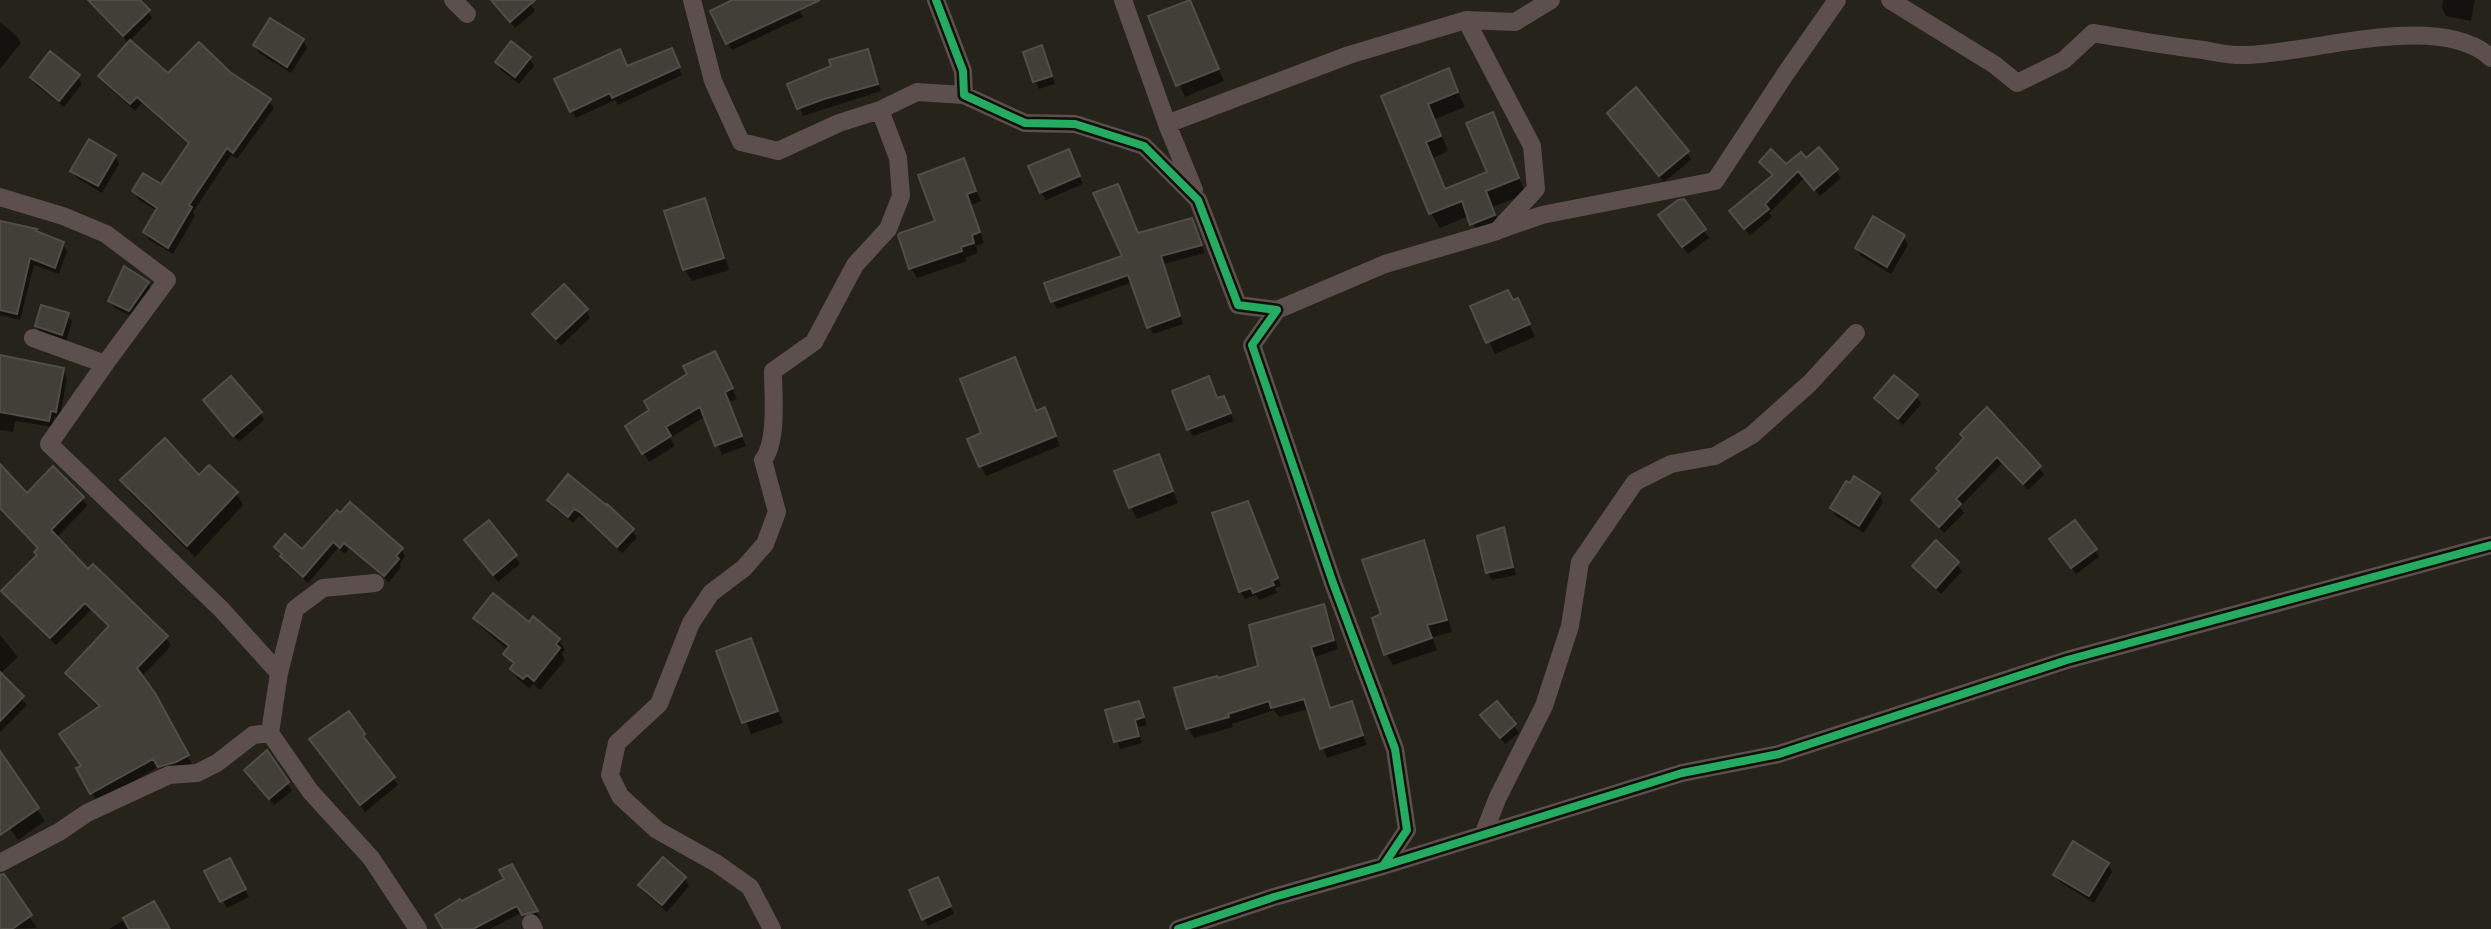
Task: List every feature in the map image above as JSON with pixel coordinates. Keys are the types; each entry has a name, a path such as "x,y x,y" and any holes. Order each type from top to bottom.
{"street":[{"path":"453,0 467,14"},
{"path":"692,0 713,81 741,142 778,151 917,92 964,95 1025,123 1075,124 1144,146 1198,200"},
{"path":"936,0 963,71 964,95"},
{"path":"1123,0 1167,124 1238,305 1277,310 1385,264 1542,215 1715,181 1837,0"},
{"path":"1167,124 1349,55 1466,20 1515,22 1551,0"},
{"path":"1890,0 1995,65 2017,83 2064,60 2093,33 2244,56 2354,40 2433,36 2480,47 2491,58"},
{"path":"1466,20 1532,146 1536,189 1497,231"},
{"path":"772,929 750,887 716,863 657,830 620,796 610,775 617,743 659,704 691,623 711,593 744,568 765,544 777,512 763,460 768,454 774,413 773,371 814,342 855,265 888,229 901,196 898,158 880,110"},
{"path":"0,197 63,216 106,234 167,280 49,444 221,609 279,673"},
{"path":"1277,310 1252,345 1333,583 1395,749 1407,830 1383,866"},
{"path":"1483,835 1498,797 1544,706 1570,626 1580,562 1635,482 1671,464 1715,456 1752,435 1810,383 1856,333"},
{"path":"33,338 105,364"},
{"path":"1178,929 1682,773 1779,754 2067,660 2491,545"},
{"path":"375,583 323,588 295,609 279,673 270,733 310,791 371,858 418,929"},
{"path":"0,863 59,832 87,813 169,775 197,773 217,763 253,735 270,733"}],"building":[{"path":"88,0 140,0 150,10 123,36"},
{"path":"491,0 535,0 510,22"},
{"path":"732,0 820,0 726,44 710,11"},
{"path":"1190,0 1219,69 1176,86 1148,16"},
{"path":"270,18 304,39 287,67 253,45"},
{"path":"130,40 168,73 199,42 230,72 271,99 233,153 227,148 189,205 192,207 168,248 143,232 157,208 132,191 143,173 161,184 189,143 137,97 130,104 98,76"},
{"path":"511,41 531,57 515,77 495,62"},
{"path":"1042,45 1052,76 1033,82 1023,52"},
{"path":"672,48 680,67 612,98 610,93 570,112 554,79 620,49 627,66"},
{"path":"868,49 878,84 797,109 787,84 831,66 829,60"},
{"path":"50,51 80,75 59,101 30,77"},
{"path":"1449,68 1458,92 1428,104 1441,136 1426,142 1445,189 1487,172 1466,123 1493,112 1519,178 1486,191 1495,215 1470,225 1462,201 1429,214 1381,96"},
{"path":"1636,87 1689,151 1659,176 1607,113"},
{"path":"89,139 116,155 98,186 70,171"},
{"path":"1819,147 1838,169 1814,190 1798,171 1765,204 1769,209 1744,229 1729,211 1773,175 1759,162 1771,149 1786,164 1801,152 1806,158"},
{"path":"1069,149 1080,176 1040,193 1028,166"},
{"path":"964,158 976,191 967,194 980,232 972,235 974,243 961,247 962,251 909,269 898,235 935,221 918,175"},
{"path":"1118,184 1138,233 1192,218 1202,245 1161,256 1180,316 1147,328 1128,275 1051,302 1044,283 1122,256 1093,193"},
{"path":"705,198 724,258 683,270 664,211"},
{"path":"1684,199 1706,229 1682,247 1658,215"},
{"path":"1873,216 1905,235 1887,267 1855,248"},
{"path":"0,221 37,229 64,242 55,268 30,258 17,314 0,310"},
{"path":"124,266 149,282 129,311 108,301"},
{"path":"564,284 588,309 556,339 532,314"},
{"path":"1508,290 1513,300 1518,298 1530,324 1486,343 1470,306"},
{"path":"41,305 69,313 62,335 35,326"},
{"path":"715,351 733,388 725,392 742,436 715,446 700,407 666,427 671,436 642,454 625,426 649,410 644,401 687,374 683,366"},
{"path":"0,355 64,368 56,412 51,411 49,421 0,412"},
{"path":"1015,357 1036,411 1045,407 1056,436 979,467 967,439 981,433 960,379"},
{"path":"1894,375 1918,395 1898,419 1874,398"},
{"path":"231,376 262,412 233,436 203,400"},
{"path":"1209,376 1217,398 1224,396 1231,413 1187,430 1172,391"},
{"path":"1987,407 2041,466 2023,484 1997,457 1956,499 1961,504 1939,527 1911,500 1939,471 1936,468 1964,438 1960,434"},
{"path":"165,438 199,475 209,465 238,492 187,546 120,480"},
{"path":"1159,454 1173,491 1129,508 1114,471"},
{"path":"0,464 27,493 53,466 84,497 51,530 88,569 93,564 168,636 137,668 155,693 189,755 158,767 153,759 90,794 76,768 81,766 59,734 100,706 65,673 109,626 85,603 50,638 1,591 37,555 34,552 38,548 0,508"},
{"path":"568,474 634,529 617,547 580,512 574,509 568,517 547,500"},
{"path":"1854,476 1880,493 1859,526 1830,508 1846,481 1850,483"},
{"path":"1248,501 1278,578 1272,581 1274,585 1253,593 1251,588 1239,592 1212,513"},
{"path":"350,502 403,548 396,556 399,559 384,576 344,543 340,548 333,542 303,577 274,547 285,534 302,549 337,510 340,513"},
{"path":"489,520 517,555 493,575 464,540"},
{"path":"2075,520 2097,549 2071,568 2049,539"},
{"path":"1504,527 1513,567 1486,573 1477,536"},
{"path":"1424,540 1447,620 1427,625 1432,638 1384,655 1372,618 1381,614 1362,560"},
{"path":"1936,540 1959,562 1936,588 1912,566"},
{"path":"493,593 529,622 533,616 560,639 556,644 560,648 534,681 527,675 523,679 510,669 514,663 503,654 509,646 473,618"},
{"path":"1324,604 1334,640 1311,647 1330,708 1352,701 1363,735 1320,749 1304,699 1271,708 1269,701 1186,729 1174,688 1258,666 1249,625"},
{"path":"751,638 778,711 742,723 716,651"},
{"path":"0,672 24,696 0,721"},
{"path":"1139,701 1144,717 1135,720 1139,736 1114,742 1105,710"},
{"path":"1497,701 1516,724 1500,738 1480,715"},
{"path":"349,711 365,734 363,736 395,777 360,805 309,739"},
{"path":"267,750 289,782 269,799 244,770"},
{"path":"0,751 39,808 0,835"},
{"path":"2073,841 2109,863 2089,896 2053,875"},
{"path":"663,857 686,877 662,905 638,885"},
{"path":"230,858 246,889 220,902 204,871"},
{"path":"512,864 538,911 522,915 517,906 473,929 443,929 435,915 460,899 462,901 504,879 499,870"},
{"path":"4,874 32,915 12,929 0,929 0,875"},
{"path":"938,877 951,906 922,920 909,890"},
{"path":"154,901 170,929 129,929 123,918"}],"cycle path":[{"path":"936,0 963,71 964,95 1025,123 1075,124 1144,146 1198,200 1238,305 1277,310 1252,345 1333,583 1395,749 1407,830 1383,866 1178,929"},
{"path":"1383,866 1682,773 1779,754 2067,660 2491,545"}]}
